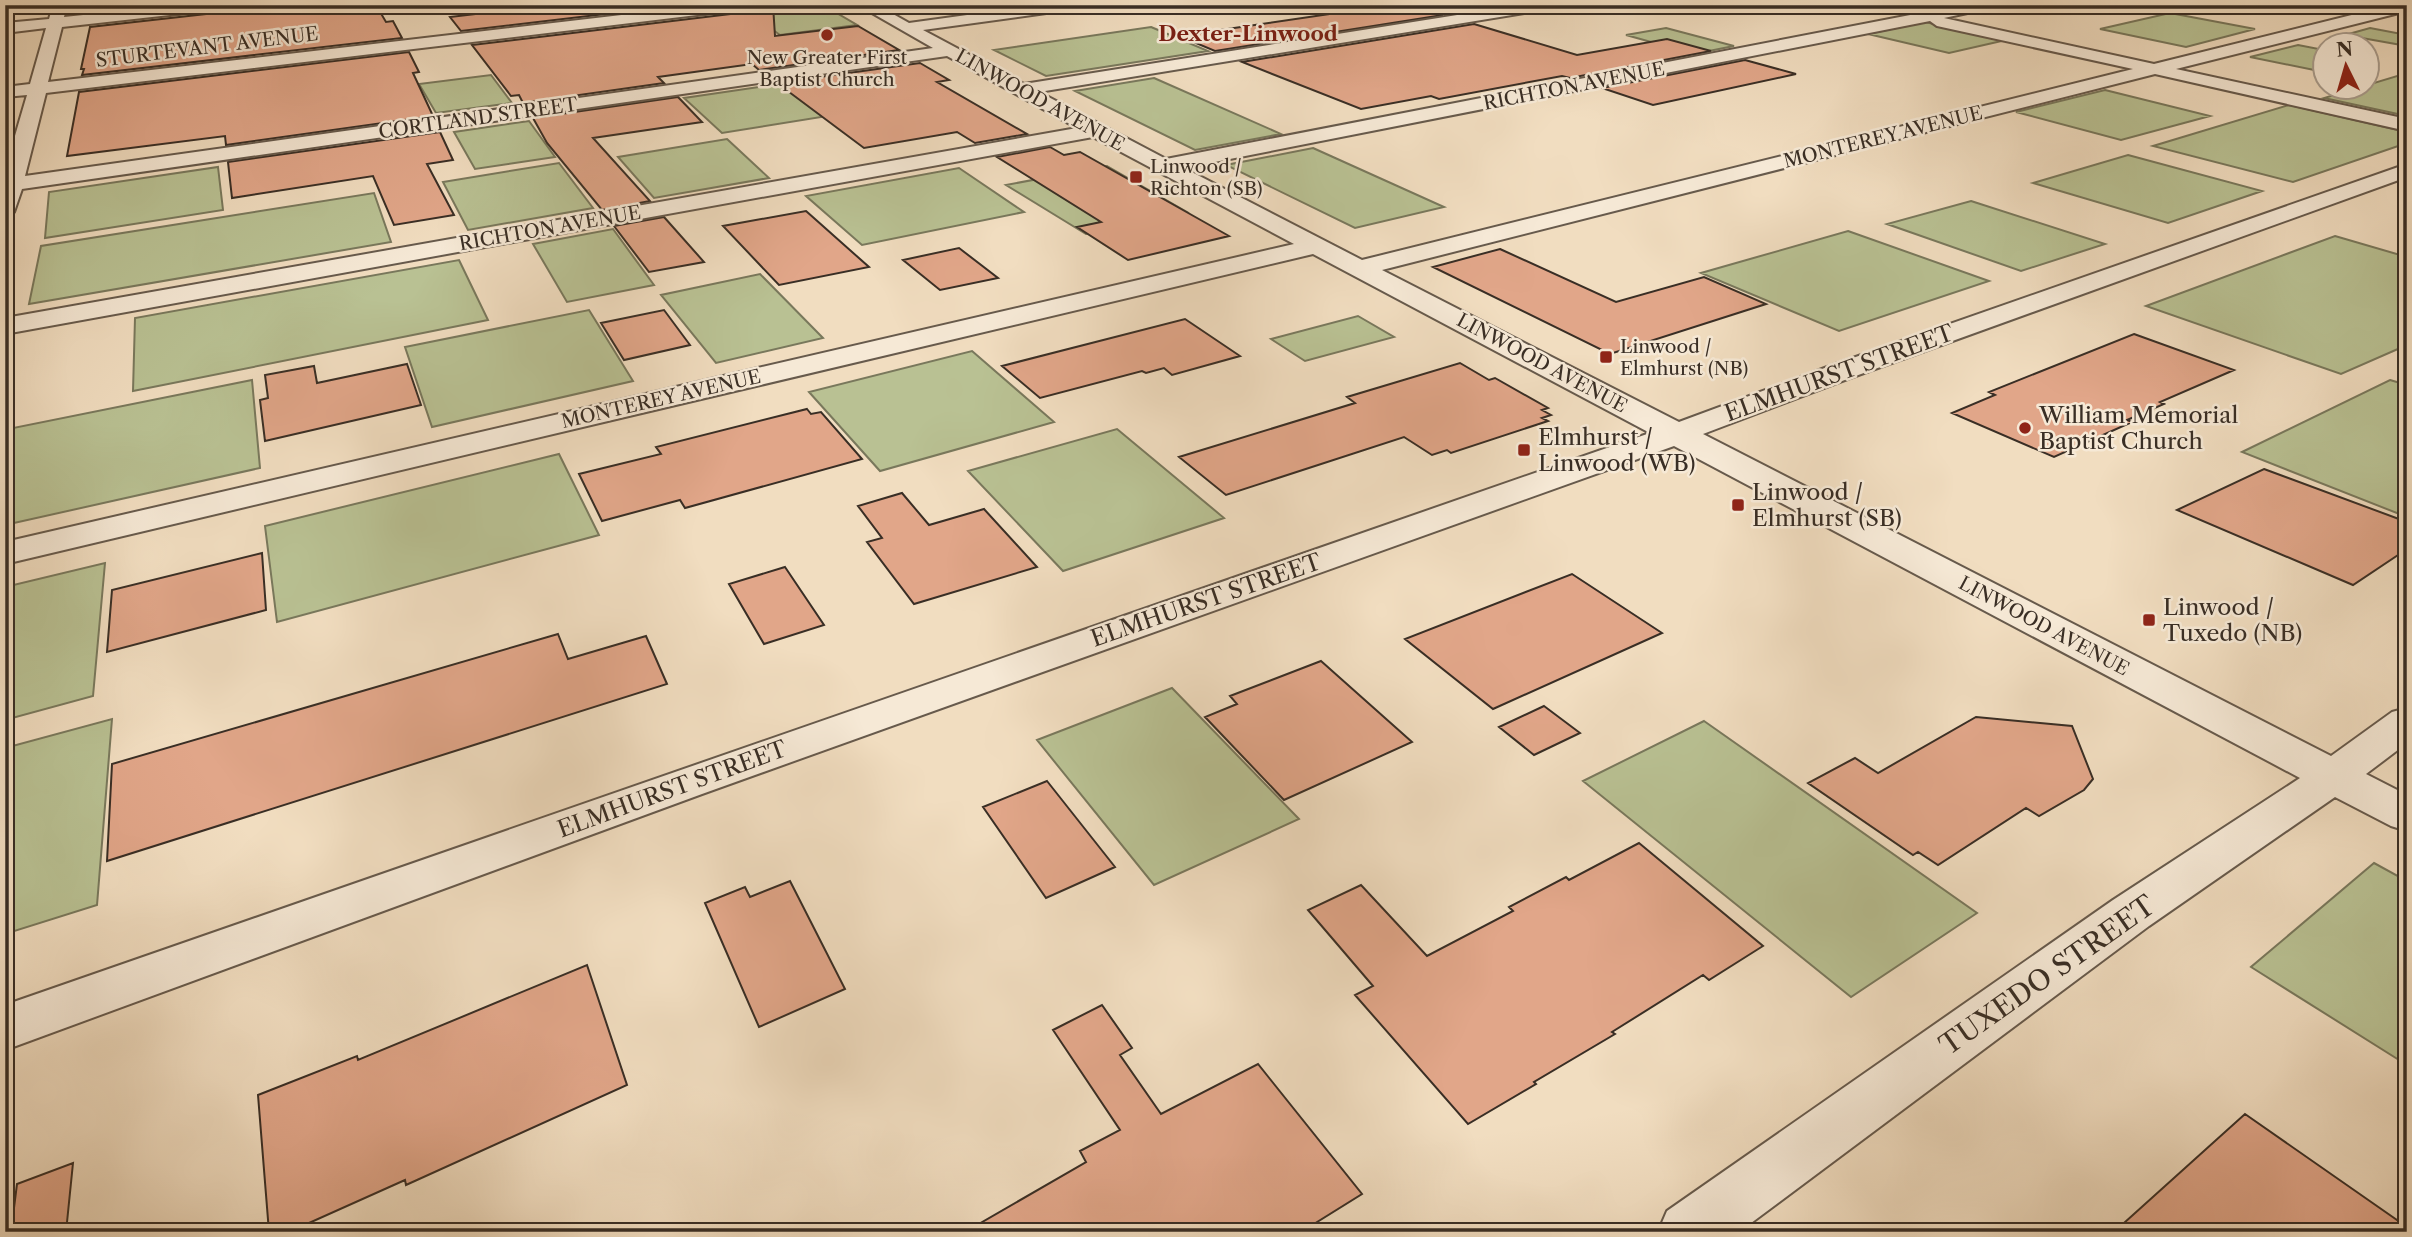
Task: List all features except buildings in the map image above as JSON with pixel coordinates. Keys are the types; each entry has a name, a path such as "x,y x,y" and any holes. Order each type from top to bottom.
{"street":[{"path":"5,28 58,14 224,5"},
{"name":"STURTEVANT AVENUE","path":"5,92 747,5"},
{"name":"LINWOOD AVENUE","path":"865,5 1096,131 2407,815"},
{"path":"905,28 1075,5"},
{"path":"1021,90 1549,5"},
{"name":"RICHTON AVENUE","path":"1163,166 1986,5"},
{"name":"MONTEREY AVENUE","path":"1359,268 2407,6"},
{"path":"1878,8 2407,125"},
{"path":"5,209 9,185 39,88 58,14"},
{"name":"CORTLAND STREET","path":"9,185 950,51"},
{"name":"RICHTON AVENUE","path":"5,326 1096,131"},
{"name":"ELMHURST STREET","path":"5,1028 699,778 1677,434 1828,376 2407,170"},
{"name":"MONTEREY AVENUE","path":"5,553 1316,246"},
{"name":"TUXEDO STREET","path":"1689,1232 2131,913 2334,777 2407,722"}],"green space":[{"path":"823,5 857,25 780,35 748,12"},
{"path":"2170,13 2255,29 2186,47 2100,29"},
{"path":"1925,22 2006,40 1949,53 1868,34"},
{"path":"1151,27 1208,51 1046,76 994,50"},
{"path":"1666,28 1734,46 1694,54 1626,35"},
{"path":"2370,28 2407,35 2407,46 2380,41 2380,32 2356,32"},
{"path":"2298,45 2310,47 2310,69 2250,57"},
{"path":"2407,73 2407,116 2342,102 2380,102 2380,81"},
{"path":"491,75 512,103 436,113 419,84"},
{"path":"819,78 865,110 722,133 684,98"},
{"path":"1154,78 1281,134 1195,150 1075,91"},
{"path":"2105,90 2210,116 2121,140 2016,112"},
{"path":"2289,105 2407,132 2407,143 2293,182 2153,146"},
{"path":"529,121 555,157 475,169 454,132"},
{"path":"727,139 769,178 654,198 618,157"},
{"path":"1313,148 1444,207 1355,228 1226,165"},
{"path":"2128,155 2262,191 2168,223 2033,183"},
{"path":"559,163 593,208 468,230 443,182"},
{"path":"1107,166 1187,212 1086,234 1006,185"},
{"path":"218,167 223,210 45,238 49,192"},
{"path":"959,168 1024,212 862,245 806,196"},
{"path":"374,193 391,242 29,304 41,246"},
{"path":"1971,201 2105,244 2021,271 1887,224"},
{"path":"613,229 654,285 567,302 533,244"},
{"path":"1848,231 1989,281 1839,331 1701,273"},
{"path":"2335,236 2407,257 2407,345 2341,374 2146,306"},
{"path":"459,260 488,320 133,391 135,318"},
{"path":"760,274 823,338 716,363 661,295"},
{"path":"589,310 633,381 432,427 405,347"},
{"path":"1358,316 1394,337 1305,361 1271,339"},
{"path":"972,351 1054,422 880,471 809,392"},
{"path":"252,380 260,468 5,525 5,465 13,428"},
{"path":"2390,380 2407,385 2407,517 2242,452"},
{"path":"1117,429 1224,518 1063,571 968,471"},
{"path":"559,454 599,535 277,622 265,526"},
{"path":"105,563 93,696 5,720 5,587"},
{"path":"1172,688 1299,819 1154,885 1037,740"},
{"path":"112,719 97,905 5,934 5,748"},
{"path":"1704,721 1977,913 1851,997 1583,781"},
{"path":"2374,863 2407,881 2407,1065 2251,967"}],"place":[{"name":"New Greater First Baptist Church","path":"827,35"},
{"name":"Linwood / Richton (SB)","path":"1136,177"},
{"name":"Linwood / Elmhurst (NB)","path":"1606,357"},
{"name":"William Memorial Baptist Church","path":"2025,428"},
{"name":"Elmhurst / Linwood (WB)","path":"1524,450"},
{"name":"Linwood / Elmhurst (SB)","path":"1738,505"},
{"name":"Linwood / Tuxedo (NB)","path":"2149,620"}],"district":[{"name":"Dexter-Linwood","path":"1248,33"}]}
